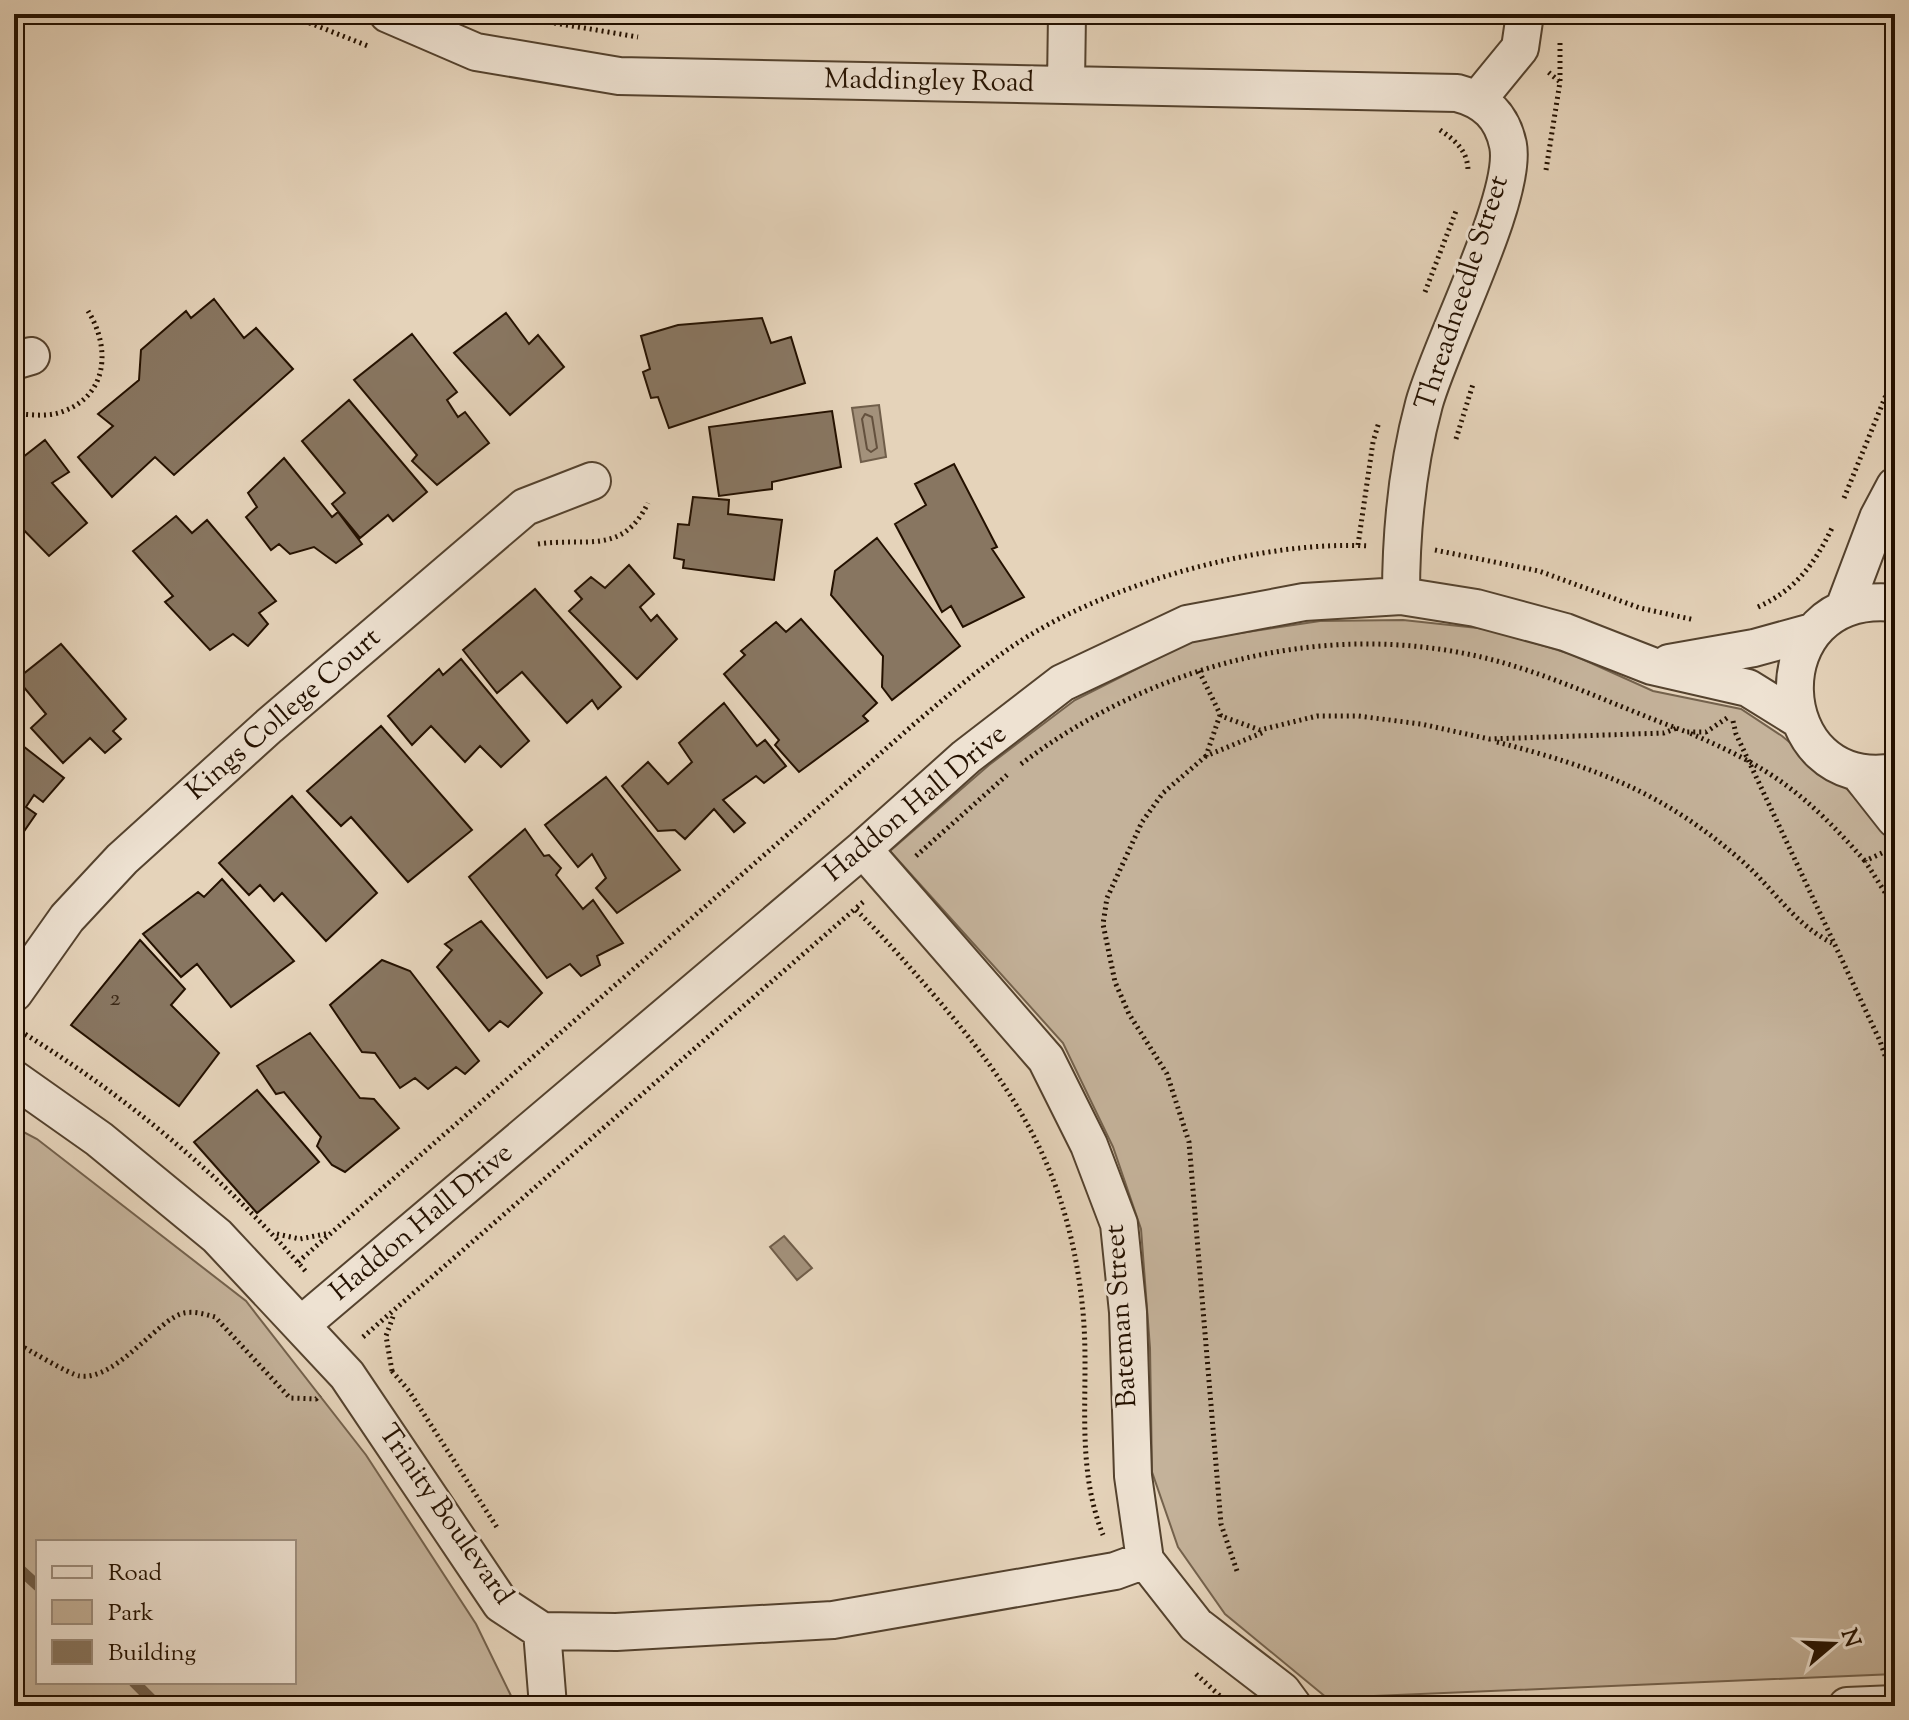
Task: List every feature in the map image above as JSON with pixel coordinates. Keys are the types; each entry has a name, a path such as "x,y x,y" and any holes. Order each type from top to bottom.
{"street":[{"name":"Maddingley Road","path":"388,14 476,52 619,76 1457,93 1479,98"},
{"path":"1066,84 1067,14"},
{"path":"1479,98 1520,48 1525,14"},
{"name":"Threadneedle Street","path":"1401,596 1406,493 1425,402 1502,195 1509,147 1498,116 1479,98"},
{"name":"Kings College Court","path":"14,993 67,918 122,859 269,726 525,507 592,481"},
{"path":"1844,608 1878,518 1895,486"},
{"name":"Haddon Hall Drive","path":"301,1325 863,849 966,757 1062,683 1187,624 1304,602 1401,596 1476,608 1565,632 1652,666 1748,688 1798,719"},
{"path":"1652,666 1739,651 1812,632 1844,608 1874,601 1895,603"},
{"path":"1812,632 1797,659 1792,689 1798,719 1809,738 1830,760 1858,772 1895,772"},
{"path":"1858,772 1890,835"},
{"name":"Bateman Street","path":"863,849 1046,1059 1089,1145 1119,1224 1128,1312 1133,1476 1131,1565 1196,1625 1282,1691 1293,1706"},
{"name":"Trinity Boulevard","path":"14,1079 99,1139 217,1236 347,1375 501,1604 542,1631"},
{"path":"548,1706 542,1631 616,1632 833,1620 1131,1565"},
{"path":"1847,1706 1895,1704"}],"path":[{"path":"287,14 372,48"},
{"path":"1560,82 1561,28"},
{"path":"1426,125 1457,141 1468,160 1465,184"},
{"path":"1423,297 1457,209"},
{"path":"14,414 45,416 65,411 82,400 97,380 103,346 99,329 88,311"},
{"path":"1358,545 1373,442 1382,414"},
{"path":"534,545 562,541 609,541 639,521 648,503"},
{"path":"1739,651 1741,614 1790,589 1816,561 1832,528"},
{"path":"363,1337 1005,777 1061,734 1115,703 1199,671 1258,655 1328,646 1395,645 1457,652 1516,667 1747,757 1780,777 1865,861 1895,908"},
{"path":"1199,671 1220,714 1260,730 1274,728"},
{"path":"1687,732 1706,732 1718,726 1733,711 1736,734 1880,1041 1895,1085"},
{"path":"1206,756 1220,714"},
{"path":"1237,1571 1221,1524 1189,1142 1167,1074 1129,1014 1115,982 1103,924 1107,898 1142,822 1163,793 1206,756 1274,728 1317,716 1358,716 1421,724 1489,739 1583,764 1635,787 1691,821 1744,862 1806,927 1833,944"},
{"path":"1489,739 1664,733 1677,728"},
{"path":"1865,861 1890,835"},
{"path":"855,909 986,1055 1018,1103 1050,1169 1072,1238 1083,1311 1086,1477 1096,1517 1131,1565"},
{"path":"27,1035 34,1025"},
{"path":"273,1232 300,1239 334,1231"},
{"path":"392,1371 386,1336 398,1306"},
{"path":"14,1342 80,1376 99,1372 126,1358 182,1313 200,1313 215,1317 290,1398 316,1399 347,1375"},
{"path":"1186,1664 1231,1706"}],"green space":[{"path":"1403,620 1487,629 1571,654 1653,691 1741,709 1782,736 1847,789 1895,841 1895,1674 1327,1698 1225,1614 1178,1547 1152,1472 1150,1348 1141,1229 1113,1147 1063,1043 890,851 989,765 1075,700 1194,640 1320,621"},
{"path":"14,1127 37,1139 246,1301 366,1455 476,1624 516,1706 14,1706"}],"water":[{"path":"879,405 886,457 861,462 852,408"},
{"path":"784,1236 812,1268 797,1280 770,1247"}],"building":[{"path":"214,299 244,338 256,328 293,369 174,475 155,457 112,497 78,457 113,426 98,414 139,380 141,350 186,311 191,318"},
{"path":"506,313 529,344 538,335 564,367 510,415 454,353"},
{"path":"762,318 771,343 791,337 805,383 669,428 658,397 651,398 643,372 650,369 641,336 678,325"},
{"path":"412,334 457,392 447,400 458,417 465,412 489,443 437,485 412,461 417,455 354,380"},
{"path":"349,400 427,492 393,521 388,515 360,538 332,504 345,493 302,441"},
{"path":"832,411 841,467 772,482 772,489 719,496 709,427"},
{"path":"45,440 69,472 52,483 87,523 49,556 14,520 14,458 18,461"},
{"path":"284,458 332,517 338,512 362,544 336,563 314,547 290,554 279,544 271,550 246,517 257,507 248,493"},
{"path":"954,464 997,547 992,549 1024,597 963,627 951,606 942,612 895,524 926,505 915,484"},
{"path":"693,497 729,500 728,514 782,520 774,580 683,568 684,560 674,558 678,524 689,525"},
{"path":"176,516 192,533 207,520 276,601 259,613 268,624 248,646 233,634 210,650 165,602 173,596 133,551"},
{"path":"877,538 960,646 892,700 882,687 883,656 831,595 835,571"},
{"path":"629,565 654,594 640,607 651,621 657,615 677,639 637,679 569,611 582,599 575,591 591,577 605,588"},
{"path":"535,589 621,687 598,709 592,700 567,723 522,672 497,693 463,650"},
{"path":"14,610 23,622 14,632"},
{"path":"801,619 877,703 863,716 868,721 799,772 775,745 779,740 724,674 745,655 741,651 776,622 786,632"},
{"path":"61,644 126,719 113,731 121,739 105,753 90,738 63,763 31,728 46,714 17,679"},
{"path":"461,659 529,741 501,767 480,746 465,762 431,726 412,745 388,716 439,669 443,675"},
{"path":"724,703 757,746 765,740 786,766 764,783 756,776 723,800 745,823 734,832 714,809 685,839 675,830 658,831 622,786 648,762 668,784 692,762 679,743"},
{"path":"381,726 472,830 408,882 351,817 341,826 307,791"},
{"path":"14,739 64,778 43,802 34,795 26,807 36,814 16,843"},
{"path":"606,777 680,870 617,913 596,888 606,878 592,854 578,867 545,825"},
{"path":"292,796 377,893 326,941 282,893 274,901 260,885 249,895 219,863"},
{"path":"525,829 544,856 549,855 561,868 556,875 583,909 593,900 623,943 597,956 600,965 581,976 570,964 547,978 469,877"},
{"path":"222,879 294,961 231,1007 197,964 181,977 143,934 198,892 204,897"},
{"path":"481,921 542,993 508,1027 500,1021 489,1031 437,967 452,950 445,944"},
{"path":"140,940 185,989 171,1005 219,1053 179,1106 71,1025"},
{"path":"382,960 410,971 479,1061 465,1074 456,1067 428,1089 415,1078 400,1088 375,1053 362,1052 330,1005"},
{"path":"310,1033 360,1098 374,1099 399,1128 345,1172 332,1165 317,1146 321,1137 284,1092 276,1094 257,1066"},
{"path":"257,1090 319,1162 257,1213 194,1142"}],"waterway":[{"path":"14,1564 36,1584"},
{"path":"136,1684 158,1706"}]}
